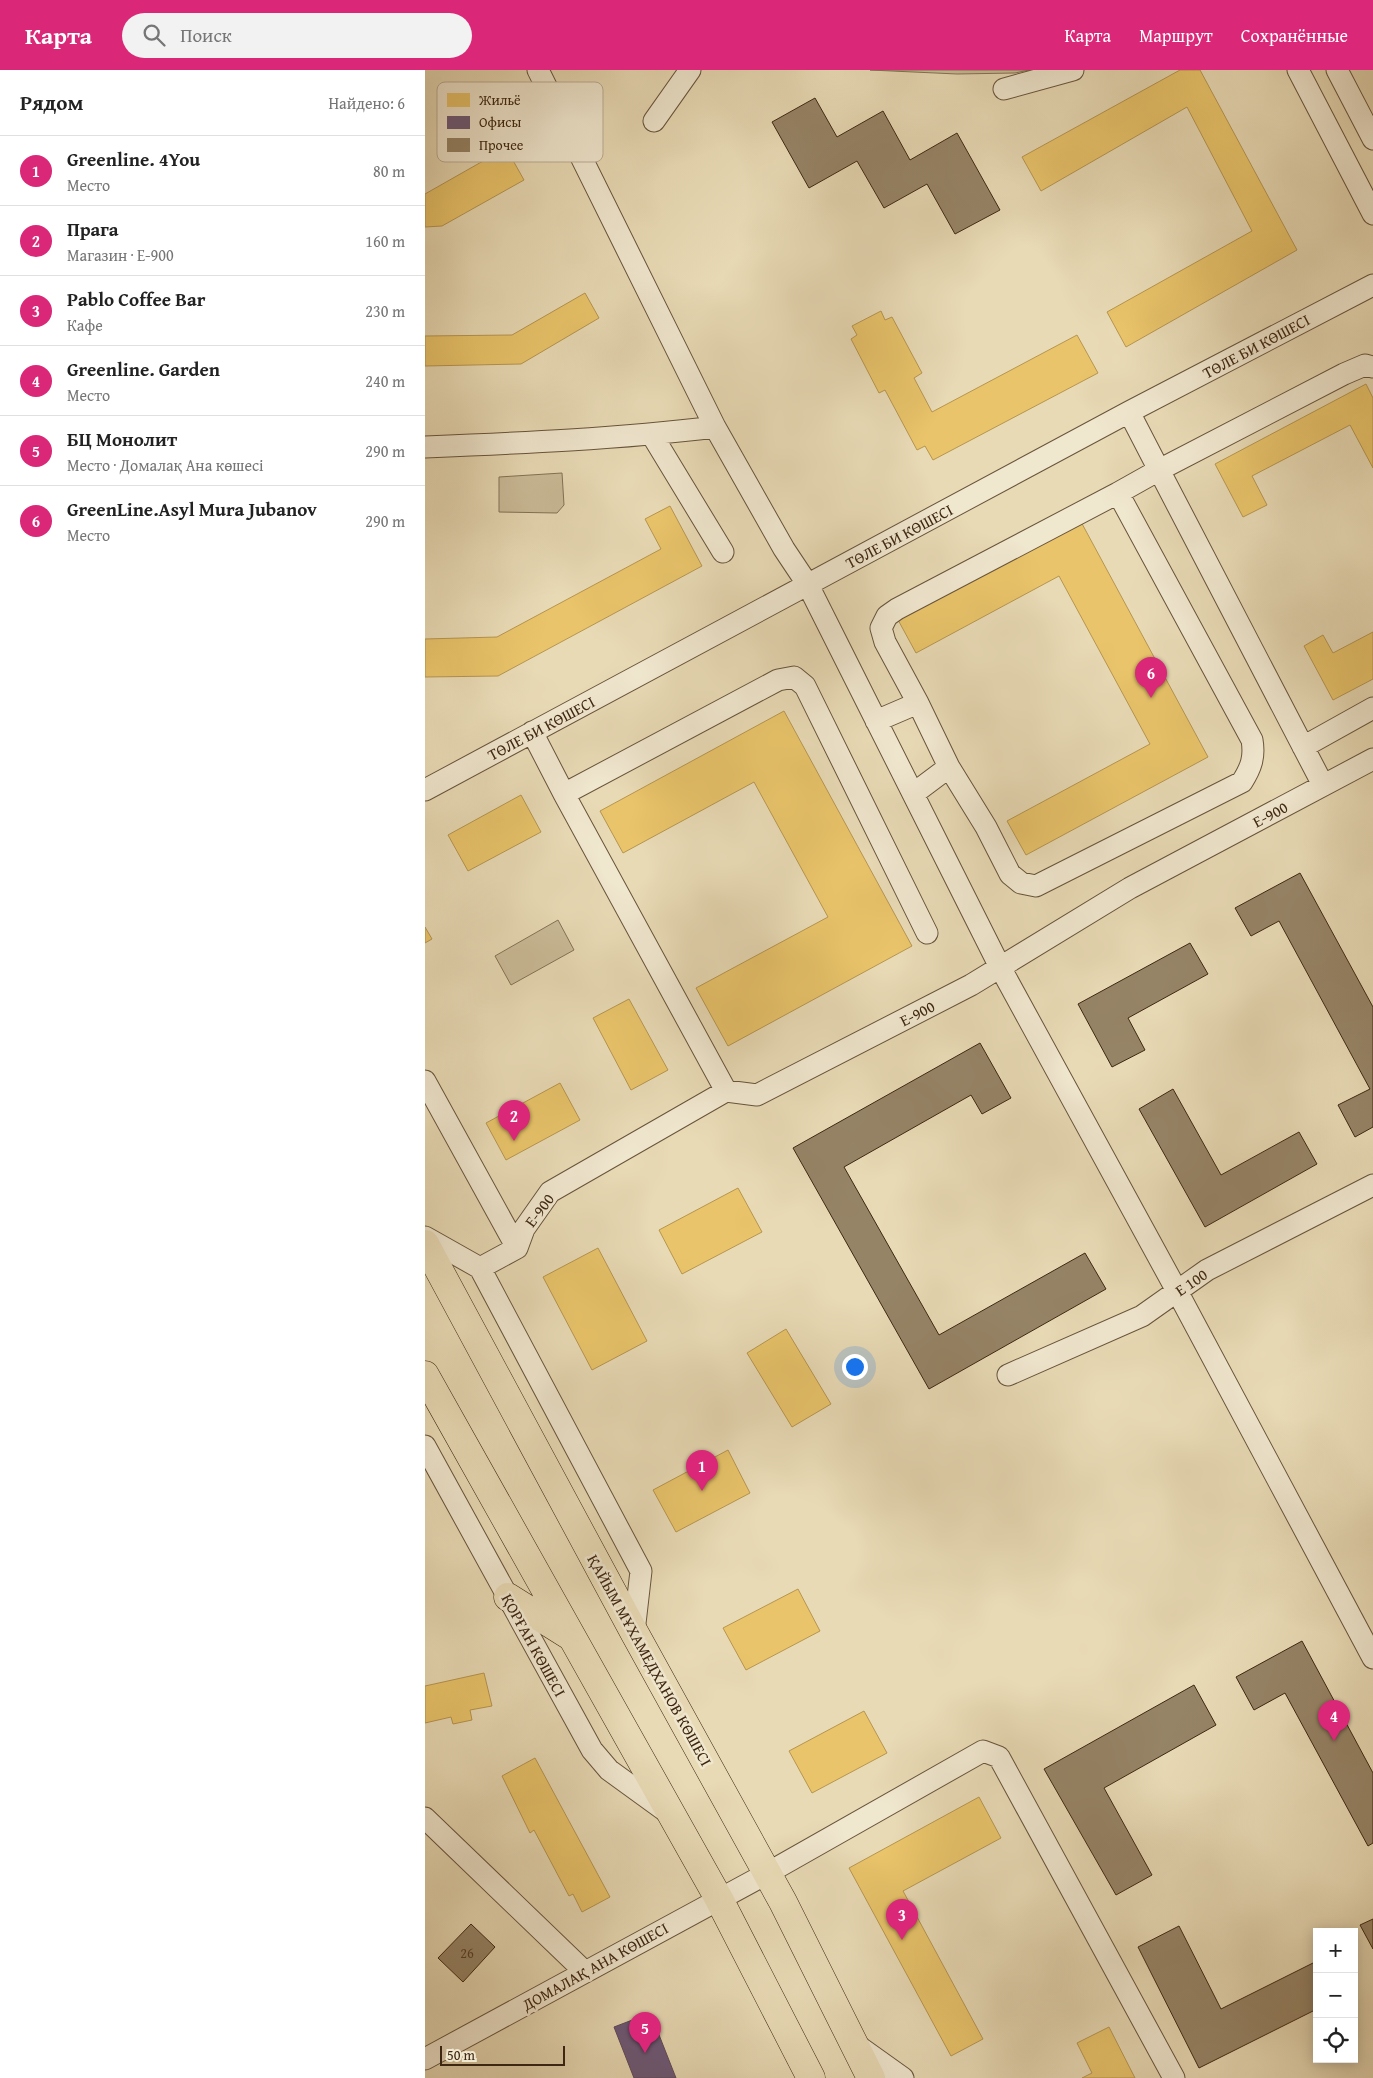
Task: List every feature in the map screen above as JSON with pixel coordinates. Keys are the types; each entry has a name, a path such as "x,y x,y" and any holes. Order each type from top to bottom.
{"main road":[{"name":"ҚАЙЫМ МҰХАМЕДХАНОВ КӨШЕСІ","path":"425,1244 634,1632 783,1902 871,2078"},
{"path":"425,1375 719,1899 811,2078"},
{"path":"508,1597 573,1637"}],"street":[{"path":"655,121 690,70"},
{"path":"1004,89 1073,70"},
{"path":"1298,70 1373,214"},
{"path":"1337,70 1373,139"},
{"path":"586,162 715,426 784,549 808,585 1000,967 1177,1291 1373,1658"},
{"name":"ТӨЛЕ БИ КӨШЕСІ","path":"425,790 1129,412 1373,285"},
{"path":"1118,493 1252,740 1254,752 1250,770 1242,782 1036,886 1021,883 1010,874 986,827 949,767 918,702 885,642 881,628 887,616 897,609 1343,374 1365,365 1373,367"},
{"path":"1129,412 1323,785"},
{"path":"425,447 559,442 652,435 715,426"},
{"path":"652,435 723,552"},
{"path":"564,794 778,680 794,677 805,686 927,933"},
{"path":"876,721 918,702"},
{"path":"1303,747 1373,708"},
{"path":"532,732 726,1091"},
{"name":"E-900","path":"517,1248 524,1229 550,1192 726,1091 757,1095 971,985 1130,888 1373,759"},
{"path":"913,794 949,767"},
{"path":"425,1081 517,1248 480,1268"},
{"name":"E 100","path":"1008,1375 1142,1316 1207,1270 1373,1185"},
{"path":"425,1237 480,1268 641,1571 634,1632"},
{"name":"ҚОРҒАН КӨШЕСІ","path":"425,1446 591,1750 609,1770 673,1816"},
{"name":"ДОМАЛАҚ АНА КӨШЕСІ","path":"425,2058 766,1874 983,1751 999,1757 1174,2078"},
{"path":"425,1818 585,1972"},
{"path":"853,2042 903,2078"}],"shaded area":[{"path":"870,70 1029,70 1015,73 957,74"},
{"path":"562,473 564,505 557,513 499,512 499,477"},
{"path":"558,920 574,950 511,985 495,956"}],"building: Жильё":[{"path":"1180,70 1200,70 1297,250 1126,347 1107,312 1252,231 1187,107 1041,191 1022,157"},
{"path":"481,162 514,162 524,180 442,226 425,227 425,194"},
{"path":"585,293 599,318 521,364 425,366 425,336 512,335"},
{"path":"881,311 885,320 892,317 922,373 914,378 932,412 1077,335 1098,373 933,460 925,446 917,450 885,390 879,393 851,339 857,335 852,326"},
{"path":"1366,384 1373,398 1373,468 1350,425 1252,476 1267,505 1243,517 1215,464"},
{"path":"670,506 702,566 498,676 425,677 425,639 497,637 661,549 645,519"},
{"path":"1080,520 1208,757 1026,855 1007,821 1150,744 1059,576 916,653 897,618"},
{"path":"1373,632 1373,679 1333,700 1304,646 1323,635 1333,653"},
{"path":"784,711 912,946 728,1046 696,988 828,917 754,782 623,853 600,811"},
{"path":"521,795 541,832 468,871 448,835"},
{"path":"425,927 432,939 425,943"},
{"path":"629,999 668,1070 631,1090 593,1018"},
{"path":"560,1083 580,1120 506,1160 486,1123"},
{"path":"738,1188 762,1232 682,1274 659,1230"},
{"path":"598,1248 647,1341 592,1370 543,1277"},
{"path":"786,1329 831,1404 792,1427 747,1353"},
{"path":"728,1450 750,1493 676,1532 653,1490"},
{"path":"798,1589 820,1631 746,1670 723,1628"},
{"path":"484,1673 492,1706 470,1710 472,1720 453,1724 451,1717 425,1723 425,1686"},
{"path":"864,1711 887,1753 812,1793 789,1751"},
{"path":"535,1758 610,1897 582,1912 573,1894 569,1896 534,1830 530,1833 502,1776"},
{"path":"979,1797 1001,1838 903,1891 983,2039 951,2056 849,1868"},
{"path":"1109,2027 1135,2078 1082,2078 1092,2073 1077,2043"}],"building: Офисы":[{"path":"652,2017 676,2078 634,2078 614,2027 635,2019 637,2023"}],"building: Прочее":[{"path":"815,98 837,137 883,111 910,160 957,133 1000,210 955,234 927,184 884,208 857,161 809,188 772,122"},
{"path":"1300,873 1373,1007 1373,1127 1355,1137 1338,1105 1370,1089 1279,921 1251,936 1235,908"},
{"path":"1190,943 1208,974 1128,1018 1145,1050 1112,1067 1078,1004"},
{"path":"980,1043 1011,1098 982,1114 971,1095 844,1167 939,1335 1085,1253 1106,1289 929,1389 793,1148"},
{"path":"1173,1089 1221,1175 1299,1132 1317,1164 1205,1227 1139,1109"},
{"path":"1302,1641 1373,1773 1373,1843 1368,1846 1285,1693 1254,1710 1236,1677"},
{"path":"1194,1685 1216,1725 1104,1788 1152,1875 1116,1895 1044,1769"},
{"path":"1373,1919 1373,1949 1360,1925"},
{"path":"471,1924 495,1947 463,1982 438,1958"},
{"path":"1179,1926 1221,2009 1313,1963 1313,2011 1199,2068 1138,1947"}],"place":[{"name":"GreenLine.Asyl Mura Jubanov","path":"1151,698"},
{"name":"Прага","path":"514,1141"},
{"name":"Greenline. 4You","path":"702,1491"},
{"name":"Greenline. Garden","path":"1334,1741"},
{"name":"Pablo Coffee Bar","path":"902,1940"},
{"name":"БЦ Монолит","path":"645,2053"}]}
